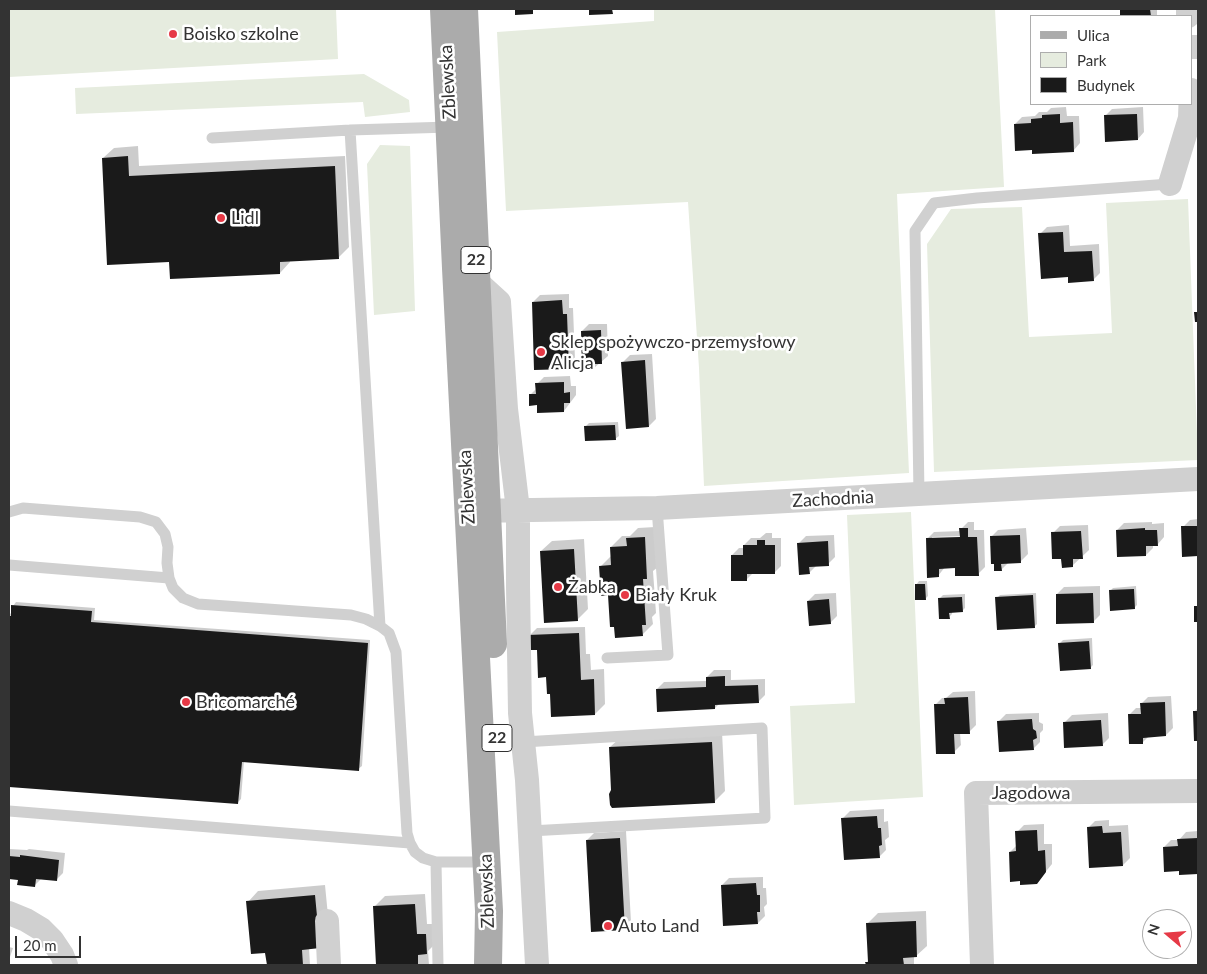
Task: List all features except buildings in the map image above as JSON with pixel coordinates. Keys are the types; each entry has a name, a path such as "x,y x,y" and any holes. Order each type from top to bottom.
{"main road":[{"name":"Zblewska","path":"444,9 450,127 478,511 504,965"},
{"name":"Zblewska","path":"464,9 477,282 478,511 486,862 489,911 488,965"}],"street":[{"path":"1170,184 1190,118 1190,105"},
{"path":"477,282 499,302 506,409 518,510 520,713 530,831 537,965"},
{"name":"Zachodnia","path":"478,511 657,508 1198,479"},
{"name":"Jagodowa","path":"982,965 976,793 1198,791"},
{"path":"9,913 41,929 52,940 66,965"},
{"path":"327,921 329,965"}],"lane":[{"path":"212,138 350,130 450,127"},
{"path":"350,130 380,626"},
{"path":"918,495 915,231 934,203 1170,184"},
{"path":"9,512 23,508 140,517 156,522 166,534 169,578 173,588 183,598 198,604 351,615 366,619 380,626 389,633 396,652 407,833 410,843 415,852 423,858 436,862 486,862"},
{"path":"607,658 668,655 657,508"},
{"path":"9,565 169,578"},
{"path":"523,742 762,728 765,818 530,831"},
{"path":"9,811 410,843"},
{"path":"436,862 438,965"}],"green space":[{"name":"Boisko szkolne","path":"9,9 336,9 338,59 9,77"},
{"path":"654,9 995,9 1004,187 897,194 909,473 704,486 699,368 688,202 506,211 497,32 654,21"},
{"path":"364,74 409,100 410,112 365,117 363,102 76,114 75,88"},
{"path":"380,145 410,146 415,311 374,315 367,164"},
{"path":"1188,199 1198,460 934,472 927,244 951,209 1022,207 1029,337 1112,333 1106,203"},
{"path":"911,512 923,797 794,805 790,706 855,703 847,515"}],"place":[{"name":"Boisko szkolne","path":"173,34"},
{"name":"Lidl","path":"221,218"},
{"name":"Sklep spożywczo-przemysłowy Alicja","path":"541,352"},
{"name":"Żabka","path":"558,587"},
{"name":"Biały Kruk","path":"625,595"},
{"name":"Bricomarché","path":"186,702"},
{"name":"Auto Land","path":"608,926"}]}
